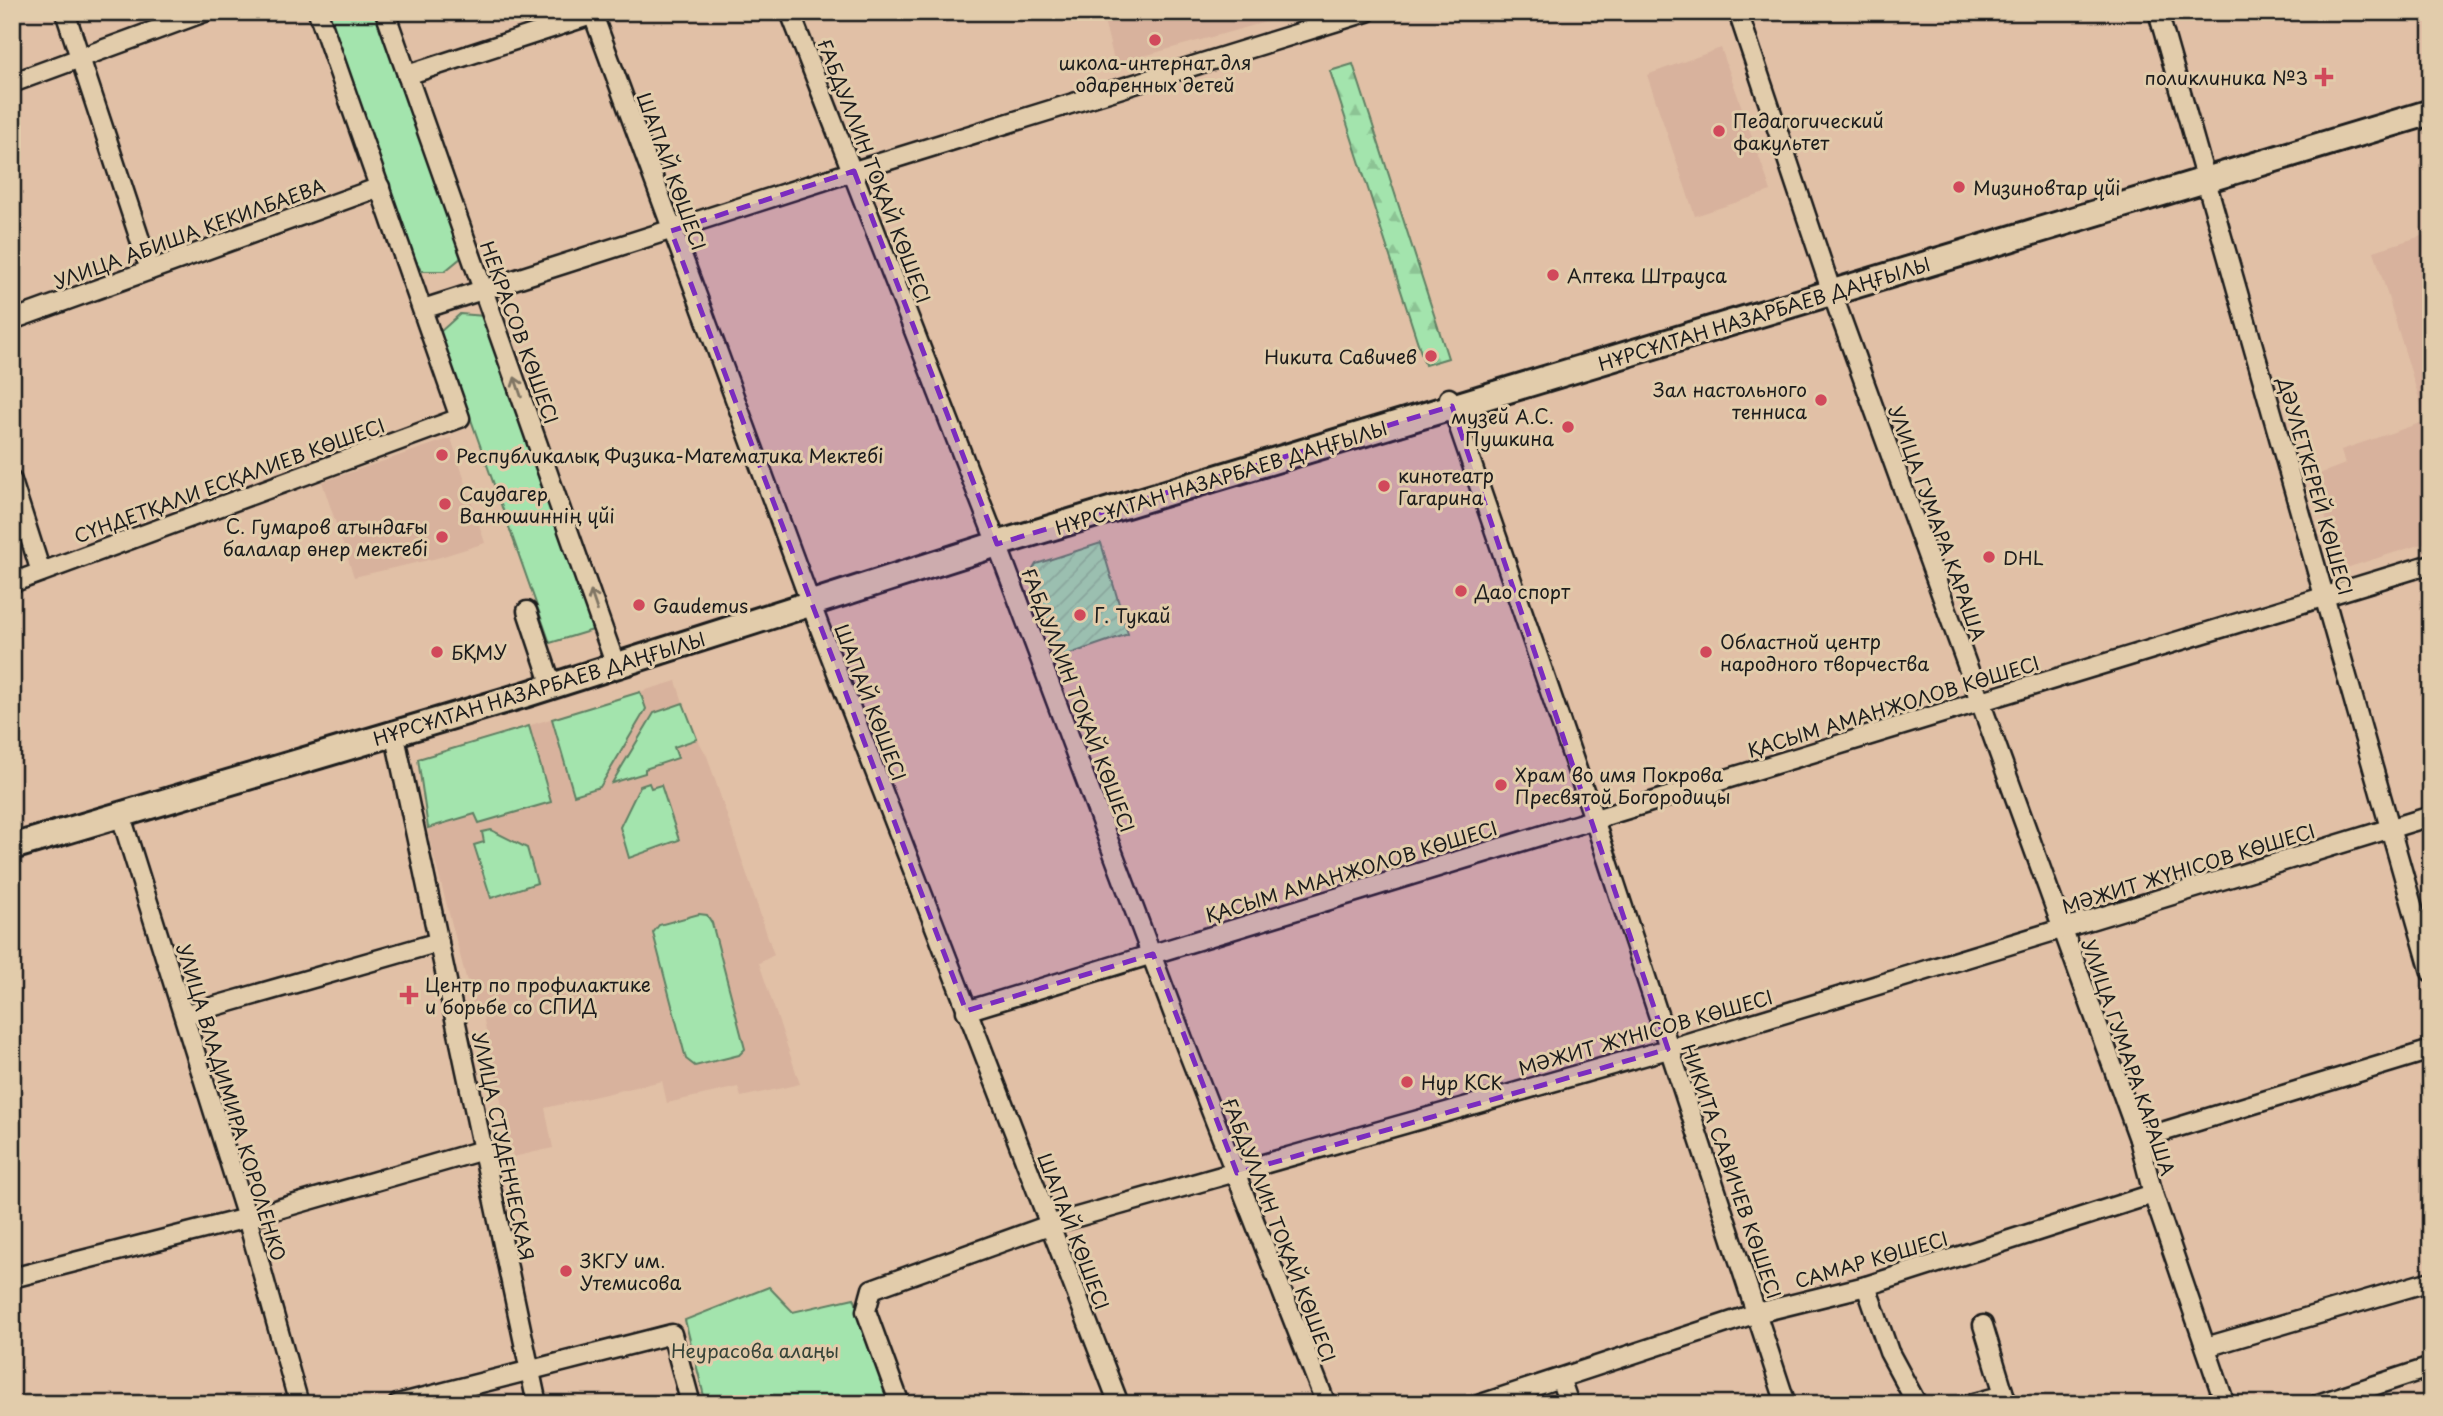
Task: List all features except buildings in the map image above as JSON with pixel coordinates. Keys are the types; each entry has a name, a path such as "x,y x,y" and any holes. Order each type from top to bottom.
{"main road":[{"name":"НҰРСҰЛТАН НАЗАРБАЕВ ДАҢҒЫЛЫ","path":"12,847 552,686 1450,401 1832,293 2431,112"}],"street":[{"path":"65,12 150,270"},
{"path":"12,83 205,12"},
{"path":"318,12 423,309 1325,18 1367,12"},
{"name":"НЕКРАСОВ КӨШЕСІ","path":"385,12 616,666"},
{"name":"ҒАБДУЛЛИН ТОҚАЙ КӨШЕСІ","path":"790,12 998,544 1153,954 1182,1039 1237,1173 1325,1404"},
{"name":"УЛИЦА ГУМАРА КАРАША","path":"1738,12 1832,293 2138,1139 2153,1194 2225,1404"},
{"name":"ДӘУЛЕТКЕРЕЙ КӨШЕСІ","path":"2158,12 2392,827 2431,972"},
{"path":"407,75 596,13"},
{"name":"ШАПАЙ КӨШЕСІ","path":"596,13 671,231 966,1011 1119,1404"},
{"name":"УЛИЦА АБИША КЕКИЛБАЕВА","path":"12,320 380,187"},
{"name":"СҮНДЕТҚАЛИ ЕСҚАЛИЕВ КӨШЕСІ","path":"12,583 460,418 423,309"},
{"name":"НИКИТА САВИЧЕВ КӨШЕСІ","path":"1450,401 1594,819 1786,1404"},
{"path":"12,481 41,572"},
{"name":"ҚАСЫМ АМАНЖОЛОВ КӨШЕСІ","path":"966,1011 2431,564"},
{"path":"527,611 552,686"},
{"name":"УЛИЦА СТУДЕНЧЕСКАЯ","path":"394,732 537,1404"},
{"name":"УЛИЦА ВЛАДИМИРА КОРОЛЕНКО","path":"120,813 247,1217 299,1404"},
{"name":"МӘЖИТ ЖҮНІСОВ КӨШЕСІ","path":"900,1404 866,1311 872,1289 1049,1225 1668,1049 2431,816"},
{"path":"184,1015 439,942"},
{"path":"2138,1139 2431,1050"},
{"path":"12,1278 247,1217 483,1150"},
{"name":"САМАР КӨШЕСІ","path":"1481,1404 1757,1313 1866,1286 2153,1194"},
{"path":"2206,1347 2431,1281"},
{"path":"1866,1286 1889,1352 1917,1404"},
{"path":"1970,1404 2006,1399 1983,1325"},
{"path":"398,1404 672,1334 691,1404"},
{"path":"2318,1404 2431,1367"},
{"path":"1560,1378 1569,1404"}],"highlighted area":[{"path":"854,171 997,544 1452,406 1668,1049 1237,1173 1153,954 966,1011 671,231"}],"shaded area":[{"name":"школа-интернат для одаренных детей","path":"1102,12 1285,12 1287,16 1115,64"},
{"path":"1721,48 1771,191 1695,216 1647,75"},
{"path":"2431,233 2431,541 2340,570 2314,476 2345,464 2341,450 2426,421 2374,251"},
{"name":"Саудагер Ванюшиннің үйі","path":"451,438 485,543 437,558 354,577 322,482"},
{"path":"676,681 692,729 707,756 774,955 759,963 800,1084 741,1097 738,1087 667,1103 662,1081 545,1108 553,1148 513,1157 483,1016 474,1008 429,838 418,759"}],"green space":[{"path":"327,12 379,12 458,239 462,257 445,271 422,271 412,254"},
{"path":"1353,64 1448,358 1425,365 1330,71"},
{"path":"460,314 485,316 596,629 550,643 440,332"},
{"path":"1101,543 1128,634 1061,657 1029,576 1036,564"},
{"path":"640,692 646,709 600,787 574,795 552,719"},
{"path":"683,703 697,739 674,747 678,758 645,769 645,773 612,783 654,713"},
{"path":"529,726 551,802 479,823 475,814 428,828 418,759"},
{"path":"649,783 651,788 661,785 679,840 629,858 620,827 640,786"},
{"path":"491,830 527,848 537,883 491,898 474,845 484,842 482,832"},
{"path":"699,914 707,915 712,923 745,1049 739,1055 695,1066 686,1059 653,933 659,925"},
{"name":"Неурасова алаңы","path":"769,1287 793,1312 854,1298 893,1404 706,1404 685,1320"}],"place":[{"name":"школа-интернат для одаренных детей","path":"1155,40"},
{"name":"поликлиника №3","path":"2324,77"},
{"name":"Педагогический факультет","path":"1719,131"},
{"name":"Мизиновтар үйі","path":"1959,187"},
{"name":"Аптека Штрауса","path":"1553,275"},
{"name":"Никита Савичев","path":"1431,356"},
{"name":"Зал настольного тенниса","path":"1821,400"},
{"name":"музей А.С. Пушкина","path":"1568,427"},
{"name":"Республикалық Физика-Математика Мектебі","path":"442,455"},
{"name":"кинотеатр Гагарина","path":"1384,486"},
{"name":"Саудагер Ванюшиннің үйі","path":"445,504"},
{"name":"С. Гумаров атындағы балалар өнер мектебі","path":"442,537"},
{"name":"DHL","path":"1989,557"},
{"name":"Дао спорт","path":"1461,591"},
{"name":"Gaudemus","path":"639,605"},
{"name":"Г. Тукай","path":"1080,615"},
{"name":"БҚМУ","path":"437,652"},
{"name":"Областной центр народного творчества","path":"1706,652"},
{"name":"Храм во имя Покрова Пресвятой Богородицы","path":"1501,785"},
{"name":"Центр по профилактике и борьбе со СПИД","path":"409,995"},
{"name":"Нур КСК","path":"1407,1082"},
{"name":"ЗКГУ им. Утемисова","path":"566,1271"}]}
